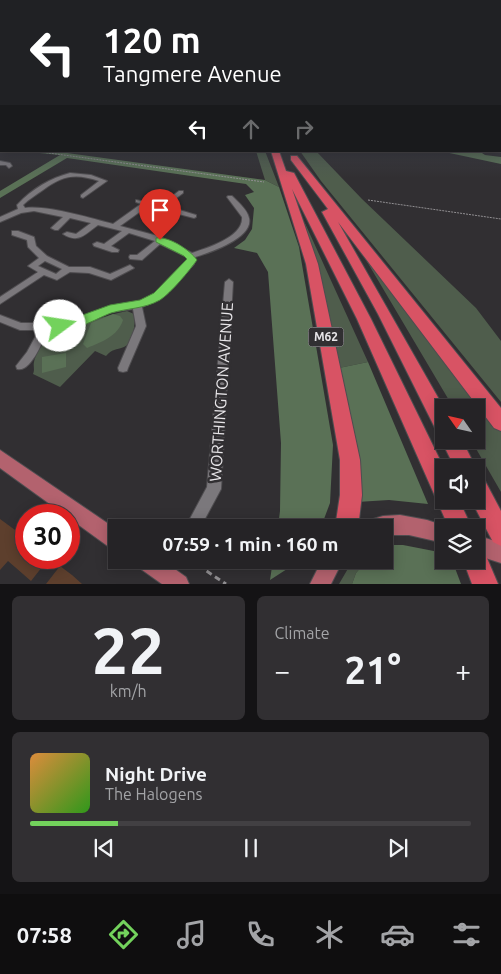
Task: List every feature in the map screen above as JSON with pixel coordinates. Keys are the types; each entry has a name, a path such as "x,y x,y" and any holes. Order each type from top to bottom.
{"highway":[{"name":"M62","path":"276,152 312,264 350,460 351,495 347,519"},
{"name":"M62","path":"277,152 328,246 435,472"},
{"path":"292,154 501,422"},
{"path":"292,154 347,246 435,409"},
{"path":"485,504 501,534"},
{"path":"479,569 485,584"}],"main road":[{"path":"0,458 108,534"},
{"path":"393,524 435,532"},
{"path":"485,548 501,553"},
{"path":"319,583 328,569"}],"street":[{"path":"0,163 9,166"},
{"path":"22,210 20,205 24,200 63,175 73,173 90,177 98,176 105,183 83,196"},
{"path":"165,208 184,193 174,190"},
{"path":"191,256 234,238 241,232 246,220 230,196"},
{"path":"138,201 194,216"},
{"path":"114,227 147,204"},
{"path":"0,220 22,210 34,209 98,222 160,240 191,256"},
{"path":"55,228 68,216"},
{"path":"77,237 98,222"},
{"path":"105,246 127,231"},
{"path":"15,233 31,239 32,246 44,258 68,269 90,270 111,277 130,268"},
{"path":"67,234 86,240"},
{"path":"139,258 160,240"},
{"path":"97,244 115,250"},
{"path":"0,318 20,326 45,327 79,321 110,309 137,305 153,300 189,264 191,256"},
{"path":"44,258 32,266 57,277 68,269"},
{"path":"0,301 44,271"},
{"name":"WORTHINGTON AVENUE","path":"197,519 214,489 229,282"},
{"path":"123,360 141,326 137,305"},
{"path":"20,367 31,355 45,327"}],"path":[{"path":"41,152 264,182"},
{"path":"368,200 501,219"},
{"path":"204,569 226,584"}],"green space":[{"path":"29,152 67,153 265,180 279,187 299,247 333,445 330,503 324,519 279,519 281,443 268,272 257,253 234,248 245,240 252,229 254,208 245,195 254,192 246,184 67,158 0,198 0,191 60,155"},
{"path":"256,152 265,152 279,187 265,180"},
{"path":"301,152 317,152 362,199 476,308 501,341 501,402 321,181"},
{"path":"445,152 480,152 485,155 501,157 501,164"},
{"path":"304,221 368,362 339,368 319,271"},
{"path":"356,243 478,399 448,399"},
{"path":"127,311 134,314 135,322 132,337 127,345 112,351 106,356 95,351 60,387 33,374 36,356 49,335 86,322"},
{"path":"113,314 120,316 123,320 121,326 104,341 87,348 83,344 91,323"},
{"path":"66,353 66,367 42,373 42,357"},
{"path":"368,362 428,504 389,500 357,502 339,368"},
{"path":"485,408 501,429 501,492 485,464 485,459 482,459 476,449 485,449"},
{"path":"393,545 403,545 435,551 435,569 455,569 461,584 352,584 359,569 393,569"},
{"path":"272,569 287,569 270,580"},
{"path":"348,569 359,569 352,584 339,584"}],"building":[{"path":"0,519 15,530 15,567 8,561 0,570"},
{"path":"17,569 40,569 31,581"},
{"path":"58,569 64,569 82,584 46,584"}],"route":[{"path":"60,326 110,309 143,304 153,300 162,293 189,264 192,258 188,254 160,240"}]}
